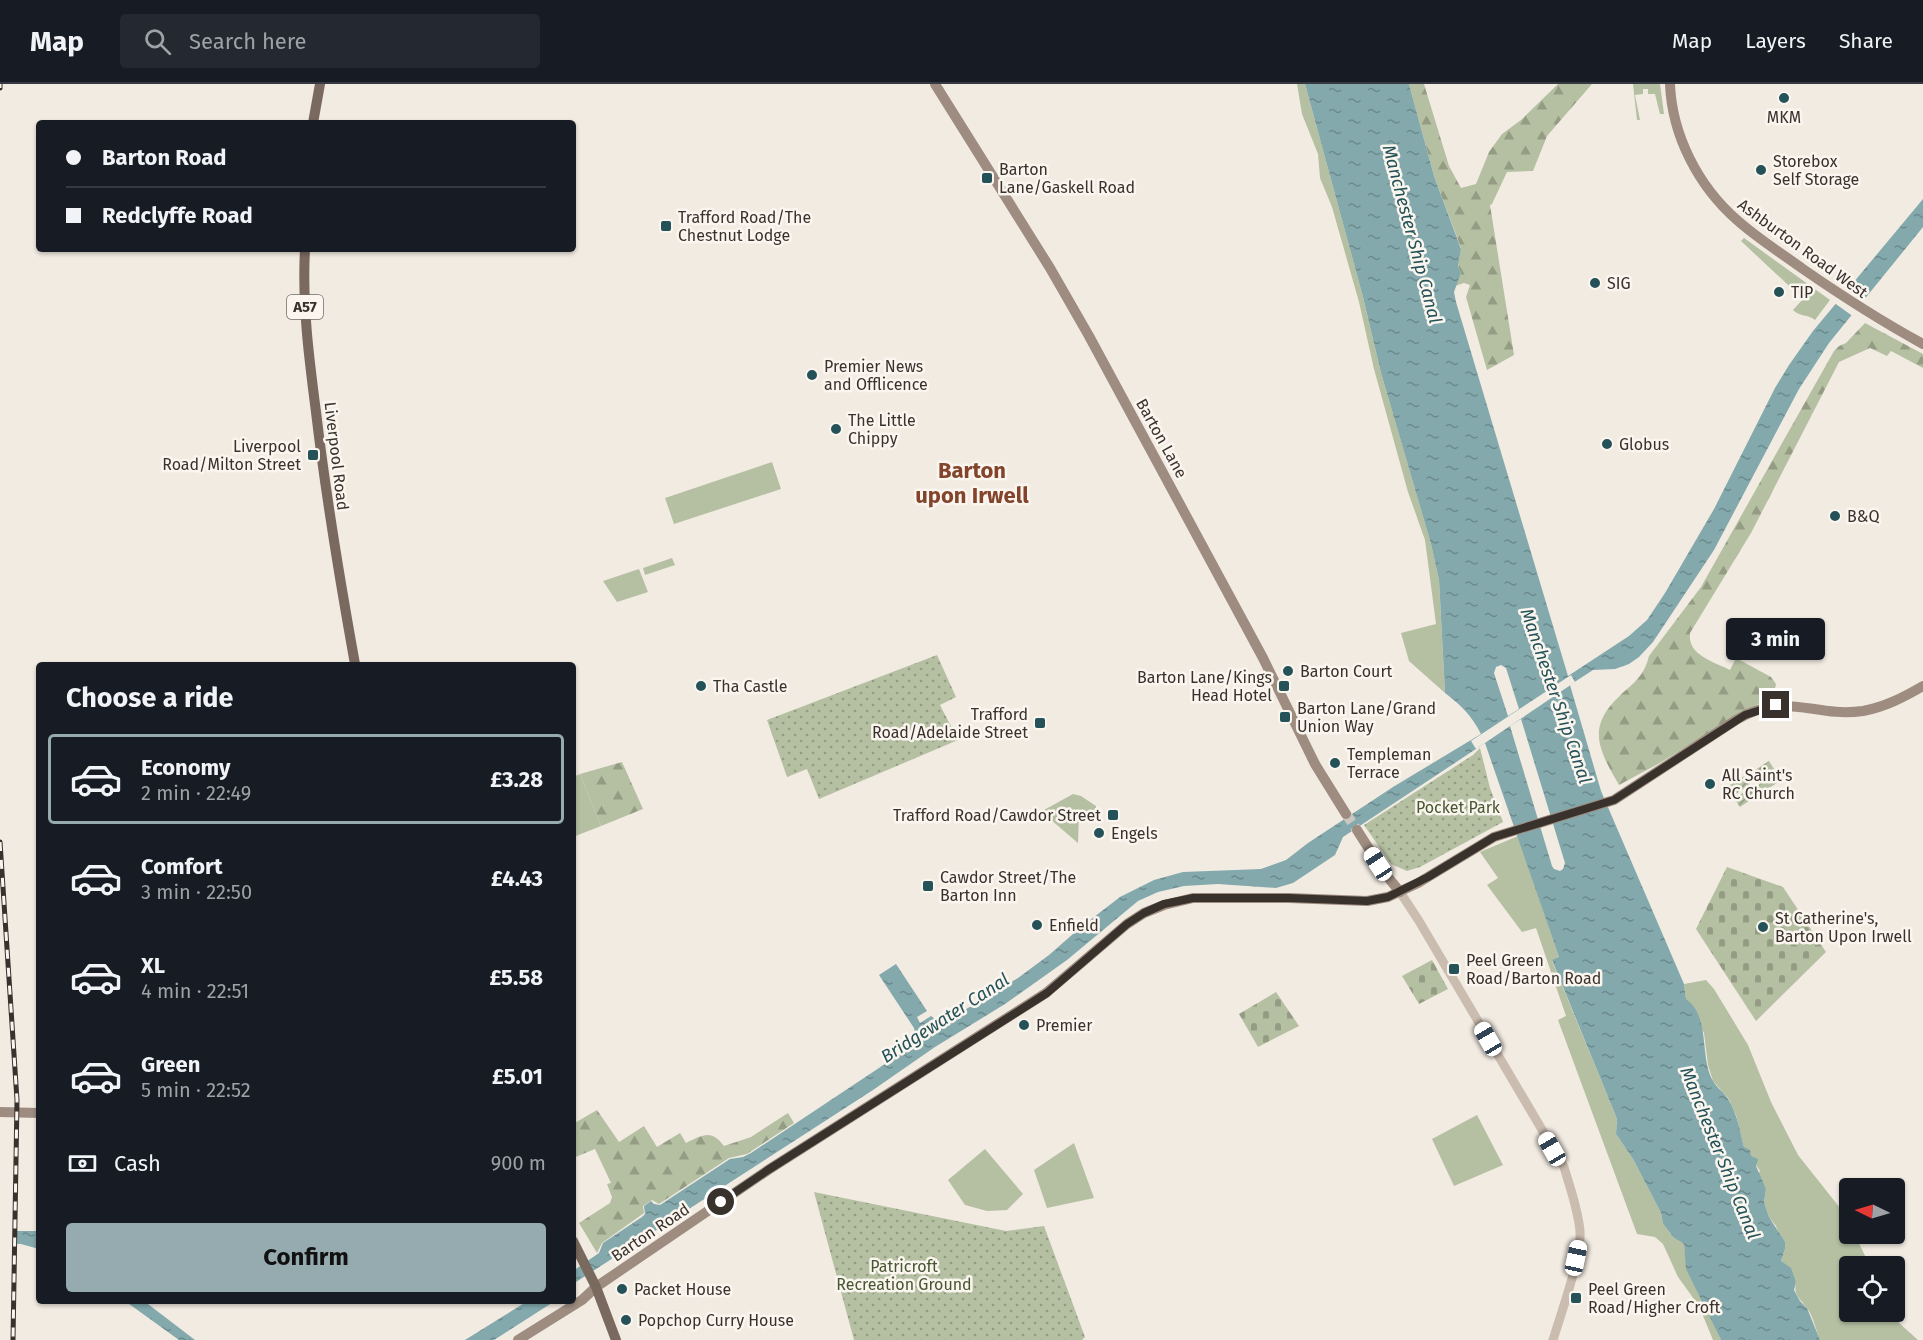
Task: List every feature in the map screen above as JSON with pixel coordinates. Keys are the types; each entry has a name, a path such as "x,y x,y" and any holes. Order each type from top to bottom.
{"main road":[{"path":"314,120 320,84"},
{"name":"Barton Lane","path":"935,84 1050,268 1089,336 1253,638 1310,755 1347,814"},
{"name":"Ashburton Road West","path":"1670,84 1673,112 1683,145 1697,172 1714,196 1735,219 1869,314 1923,344"},
{"name":"Liverpool Road","path":"305,252 304,292 312,380 333,540 355,662"},
{"name":"Barton Road","path":"576,1303 595,1283 1047,993 1121,929 1144,913 1164,904 1193,898 1367,901 1400,892 1494,837 1614,800 1736,720 1757,709 1786,704 1829,710 1863,711 1890,703 1923,686"},
{"path":"1357,830 1383,871 1400,892"},
{"path":"0,1112 36,1113"},
{"path":"576,1247 595,1283 616,1340"},
{"name":"Barton Road","path":"518,1340 574,1304"}],"street":[{"path":"1400,892 1564,1167 1580,1232 1572,1274 1553,1340"}],"green space":[{"path":"1297,84 1305,84 1363,297 1381,373 1431,544 1439,580 1445,693 1409,661 1401,633 1436,624 1425,540 1408,492 1374,369 1359,302 1332,207 1320,178 1318,154 1302,114"},
{"path":"1409,84 1424,84 1449,166 1461,188 1476,184 1489,152 1502,134 1521,120 1558,84 1592,84 1547,136 1533,171 1507,172 1490,205 1514,355 1487,370 1466,297 1470,285 1464,283 1455,286 1461,273 1458,267 1461,248 1434,176"},
{"path":"1633,84 1660,84 1664,114 1660,114 1655,94 1648,94 1648,89 1643,89 1643,94 1635,95 1640,120 1637,120"},
{"path":"1744,238 1830,300 1815,320 1793,310 1803,299 1741,241"},
{"path":"1865,323 1923,354 1923,368 1891,351 1887,356 1870,348 1839,362 1751,533 1690,633 1693,647 1703,657 1730,670 1736,658 1771,677 1776,684 1774,693 1658,764 1619,785 1600,746 1600,724 1605,713 1634,683 1645,667 1649,656 1701,587 1834,351 1846,343"},
{"path":"772,462 781,489 674,524 665,498"},
{"path":"672,558 675,565 645,575 643,568"},
{"path":"639,569 648,592 617,602 603,581"},
{"path":"937,655 956,697 940,705 958,740 819,799 807,769 787,777 767,720"},
{"name":"Pocket Park","path":"1480,748 1490,788 1503,822 1420,867 1407,871 1391,864 1364,825 1473,755"},
{"path":"1769,761 1774,769 1757,779 1749,774"},
{"path":"622,762 643,809 601,826 580,774"},
{"path":"1776,772 1781,780 1761,793 1758,787 1760,783"},
{"path":"580,774 601,826 576,836 576,776"},
{"path":"1746,775 1750,780 1749,785 1733,796 1727,787"},
{"path":"1751,788 1759,794 1740,807 1734,798"},
{"path":"1073,794 1081,796 1096,806 1096,814 1079,813 1078,843 1043,813 1044,810"},
{"path":"1518,836 1559,957 1552,961 1617,1119 1616,1134 1633,1159 1661,1213 1663,1224 1674,1238 1684,1244 1687,1269 1721,1340 1713,1340 1699,1306 1678,1277 1663,1244 1655,1237 1637,1234 1558,1020 1566,1016 1536,928 1522,932 1487,885 1498,878 1480,852"},
{"path":"1727,867 1783,887 1826,952 1756,1021 1696,929"},
{"path":"1432,960 1448,989 1419,1004 1402,976"},
{"path":"1706,980 1714,989 1748,1045 1771,1102 1798,1155 1839,1207 1839,1244 1859,1244 1865,1256 1839,1256 1839,1322 1898,1322 1918,1340 1820,1340 1811,1315 1796,1293 1796,1282 1781,1261 1785,1249 1764,1202 1766,1189 1758,1174 1760,1171 1744,1147 1736,1115 1728,1098 1713,1081 1708,1065 1704,1033 1686,999 1684,984"},
{"path":"1276,992 1299,1026 1258,1047 1239,1014"},
{"path":"597,1110 619,1142 644,1126 657,1147 680,1133 686,1143 711,1135 724,1146 751,1137 788,1113 794,1123 747,1154 729,1158 659,1204 652,1200 643,1206 644,1213 602,1243 597,1253 579,1223 610,1203 612,1197 607,1184 611,1183 595,1149 576,1157 576,1122"},
{"path":"1477,1115 1503,1165 1454,1186 1432,1139"},
{"path":"1074,1143 1094,1198 1047,1208 1034,1170"},
{"path":"985,1149 1023,1194 1007,1210 987,1211 965,1205 948,1180"},
{"name":"Patricroft Recreation Ground","path":"814,1192 1006,1231 1044,1226 1085,1337 1082,1340 854,1340"}],"water":[{"name":"Manchester Ship Canal","path":"1305,84 1409,84 1434,176 1461,249 1458,267 1461,273 1454,292 1456,302 1568,676 1629,636 1647,620 1714,509 1789,365 1813,331 1923,199 1923,227 1829,343 1799,389 1714,550 1653,642 1629,664 1615,669 1593,670 1570,685 1601,791 1684,984 1686,999 1699,1016 1709,1071 1731,1104 1744,1147 1750,1150 1751,1156 1758,1159 1756,1166 1766,1189 1764,1202 1769,1217 1785,1242 1781,1261 1791,1268 1796,1282 1794,1290 1807,1308 1820,1340 1721,1340 1686,1269 1684,1244 1674,1238 1663,1224 1661,1213 1633,1159 1616,1134 1617,1119 1552,960 1559,957 1485,743 1343,837 1335,855 1293,883 1276,888 1218,884 1184,886 1158,892 1138,901 1067,960 1005,1004 935,1047 873,1090 576,1282 576,1269 599,1253 603,1243 642,1217 645,1214 644,1206 651,1201 660,1205 730,1159 751,1153 909,1048 916,1037 914,1028 879,975 896,964 927,1011 917,1017 920,1023 931,1016 938,1021 948,1020 1018,978 1120,897 1154,880 1183,872 1261,869 1286,860 1393,787 1481,734 1466,711 1445,693 1439,580 1431,544 1381,373 1363,297","holes":["1501,665 1506,668 1519,709 1508,716 1494,673 1496,667","1521,719 1565,863 1560,871 1552,866 1510,726"]},
{"path":"0,1231 36,1231 36,1248 21,1244 0,1243"},
{"path":"129,1304 148,1304 195,1340 179,1340"},
{"path":"523,1304 550,1304 494,1340 465,1340"}],"pier":[{"path":"1848,284 1868,299 1854,317 1833,302"},
{"path":"1571,675 1575,682 1476,749 1471,741"},
{"path":"0,1228 17,1228 17,1247 0,1246"}],"tunnel":[{"path":"1346,814 1357,830"}],"railway":[{"path":"0,842 17,1100 13,1340"}],"place":[{"name":"MKM","path":"1784,98"},
{"name":"Storebox Self Storage","path":"1761,170"},
{"name":"Barton Lane/Gaskell Road","path":"987,178"},
{"name":"Trafford Road/The Chestnut Lodge","path":"666,226"},
{"name":"SIG","path":"1595,283"},
{"name":"TIP","path":"1779,292"},
{"name":"Premier News and Offlicence","path":"812,375"},
{"name":"The Little Chippy","path":"836,429"},
{"name":"Globus","path":"1607,444"},
{"name":"Liverpool Road/Milton Street","path":"313,455"},
{"name":"B&Q","path":"1835,516"},
{"name":"Barton Court","path":"1288,671"},
{"name":"Tha Castle","path":"701,686"},
{"name":"Barton Lane/Kings Head Hotel","path":"1284,686"},
{"name":"Barton Lane/Grand Union Way","path":"1285,717"},
{"name":"Trafford Road/Adelaide Street","path":"1040,723"},
{"name":"Templeman Terrace","path":"1335,763"},
{"name":"All Saint's RC Church","path":"1710,784"},
{"name":"Trafford Road/Cawdor Street","path":"1113,815"},
{"name":"Engels","path":"1099,833"},
{"name":"Cawdor Street/The Barton Inn","path":"928,886"},
{"name":"Enfield","path":"1037,925"},
{"name":"St Catherine's, Barton Upon Irwell","path":"1763,927"},
{"name":"Peel Green Road/Barton Road","path":"1454,969"},
{"name":"Premier","path":"1024,1025"},
{"name":"Packet House","path":"622,1289"},
{"name":"Peel Green Road/Higher Croft","path":"1576,1298"},
{"name":"Popchop Curry House","path":"626,1320"}],"district":[{"name":"Barton upon Irwell","path":"972,482"}],"route":[{"path":"721,1202 1047,993 1107,940 1144,913 1164,904 1193,898 1244,897 1367,901 1388,897 1409,888 1494,837 1614,800 1745,715 1757,709 1776,705"}],"water label":[{"name":"Bridgewater Canal","path":"945,1018"}]}
